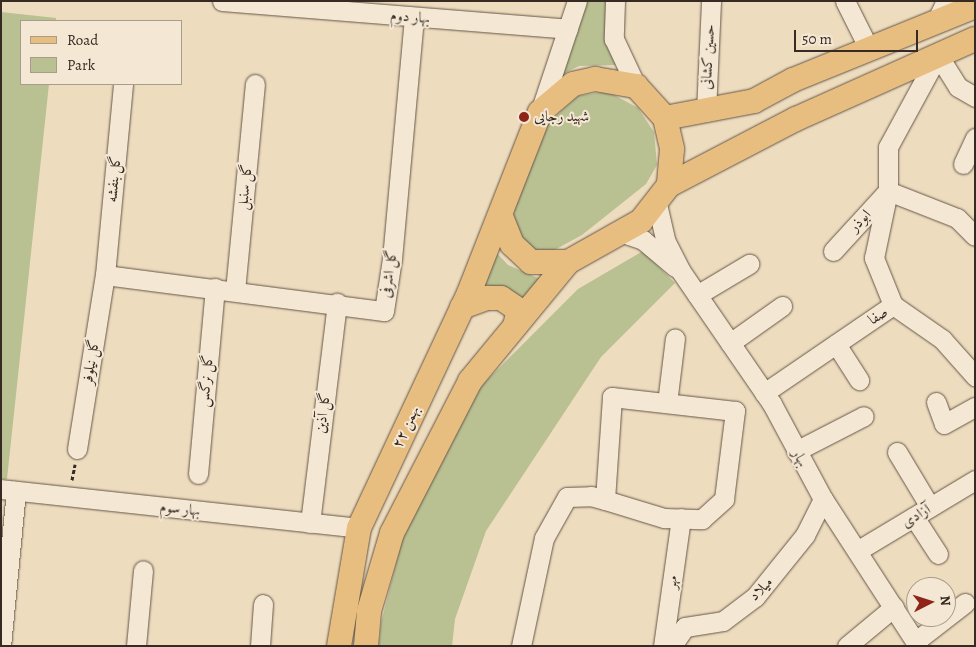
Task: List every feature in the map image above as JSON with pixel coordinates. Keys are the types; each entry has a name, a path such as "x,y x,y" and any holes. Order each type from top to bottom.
{"main road":[{"path":"665,118 706,112 754,101 793,80 975,6"},
{"path":"366,646 369,612 392,533 470,381 568,262 641,221 663,194 796,119 975,39"},
{"path":"568,262 531,262 512,244 501,217 540,112 573,84 595,78 636,86 665,118 672,149 663,194"},
{"name":"۲۲ بهمن","path":"339,646 358,528 462,307 487,243 501,217"},
{"path":"462,307 487,298 501,298 519,310 515,326"}],"street":[{"name":"بهار دوم","path":"222,1 366,7 414,17 568,29"},
{"path":"540,112 577,1"},
{"path":"615,1 614,39 636,86"},
{"name":"حسین کشانی","path":"706,112 711,1"},
{"path":"845,1 869,49"},
{"path":"936,22 946,1"},
{"name":"گل اشرفی","path":"105,275 384,311 392,259 414,17"},
{"path":"938,55 958,88 975,97"},
{"name":"صفا","path":"764,393 893,305 874,258 888,192 888,147 938,55"},
{"name":"گل سنبل","path":"235,291 255,84"},
{"name":"گل بنفشه","path":"105,275 123,85"},
{"path":"963,164 975,138"},
{"path":"888,192 957,218 975,236"},
{"name":"ابوذر","path":"833,251 888,192"},
{"path":"663,194 665,240 680,270"},
{"path":"620,232 643,240 680,270"},
{"path":"697,295 749,264"},
{"name":"بهار","path":"680,270 764,393 822,499 917,644"},
{"name":"گل نیلوفر","path":"77,449 105,275"},
{"name":"گل نرگس","path":"198,474 215,288"},
{"name":"گل آذین","path":"310,523 337,304"},
{"path":"893,305 942,339 975,376"},
{"path":"730,343 782,306"},
{"path":"668,403 675,338"},
{"path":"836,344 859,380"},
{"path":"521,646 544,538 567,497 591,496 664,518 702,519 724,499 735,410 612,397 605,500"},
{"path":"936,402 944,424 975,406"},
{"path":"796,451 864,416"},
{"path":"897,452 930,507"},
{"name":"آزادی","path":"857,552 975,480"},
{"path":"2,646 9,490"},
{"name":"بهار سوم","path":"9,490 358,528"},
{"name":"میلاد","path":"672,646 685,628 723,621 755,597 805,536 822,499"},
{"path":"914,517 938,554"},
{"name":"مهر","path":"663,646 681,518"},
{"path":"136,646 143,570"},
{"path":"917,644 965,603"},
{"path":"260,646 263,604"},
{"path":"847,646 894,607"}],"path":[{"path":"69,497 77,449"}],"green space":[{"path":"587,1 608,1 617,65 579,66 561,75"},
{"path":"1,12 56,18 56,20 20,20 20,85 49,85 7,479 1,479"},
{"path":"607,91 638,108 654,132 657,165 646,184 582,235 549,253 533,250 518,237 513,222 516,200 549,122 578,96"},
{"path":"494,250 508,265 538,278 550,280 524,308 483,288"},
{"path":"643,251 675,283 601,357 486,531 455,619 452,646 379,646 381,623 403,536 481,386 578,289"}],"place":[{"name":"شهید رجایی","path":"524,117"}]}
